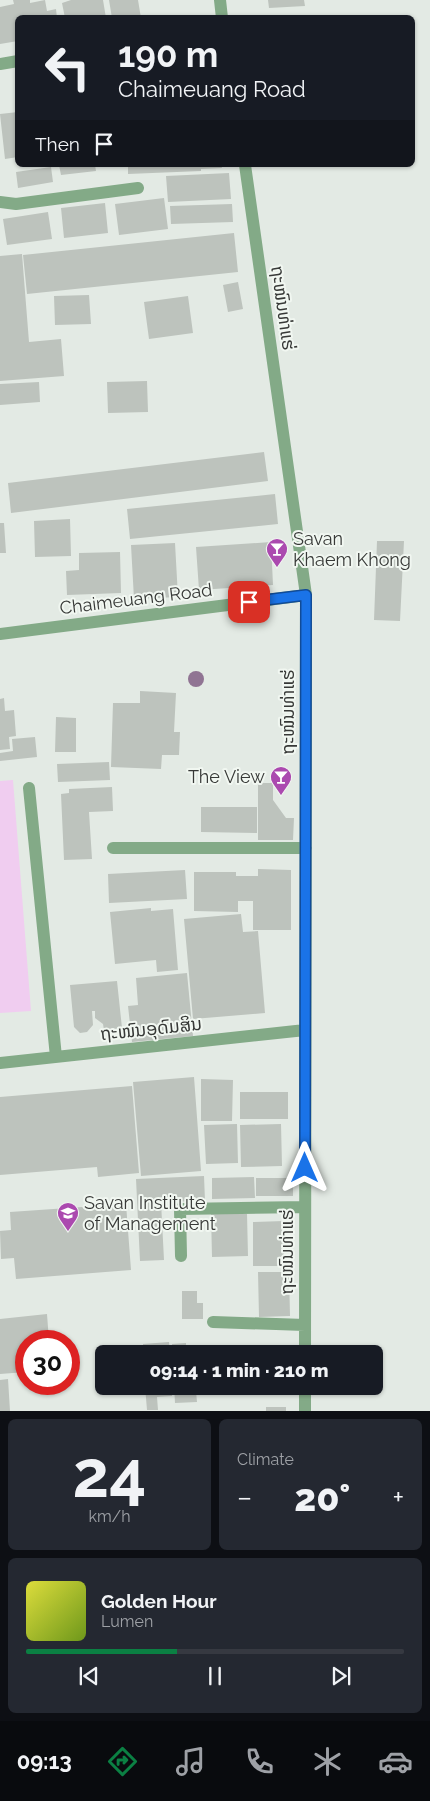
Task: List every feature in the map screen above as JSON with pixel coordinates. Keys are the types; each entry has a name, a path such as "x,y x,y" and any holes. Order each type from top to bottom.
{"street":[{"path":"220,0 222,15"},
{"path":"0,64 15,62"},
{"name":"ຖະໜົນທ່າແຮ່","path":"245,167 306,595 305,1345"},
{"path":"0,202 16,204 138,188"},
{"name":"Chaimeuang Road","path":"0,634 306,595"},
{"path":"29,788 56,1056"},
{"path":"113,848 306,848"},
{"name":"ຖະໜົນອຸດົມສິນ","path":"0,1062 305,1030"},
{"path":"181,1256 180,1209 305,1207"},
{"path":"214,1322 305,1325"},
{"path":"304,1411 305,1395"}],"shaded area":[{"path":"13,780 31,1011 0,1013 0,781"}],"building":[{"path":"13,0 30,0 30,3 45,0 47,11 56,9 57,15 15,15 15,42 0,44 0,7 14,4"},
{"path":"71,0 103,0 106,15 64,15 62,3"},
{"path":"109,0 138,0 140,15 112,15"},
{"path":"268,0 304,0 305,6 269,8"},
{"path":"15,112 15,157 5,159 0,114"},
{"path":"51,167 53,182 18,188 16,172"},
{"path":"59,167 95,167 96,171 61,175"},
{"path":"128,167 222,168 201,169 201,171 128,174"},
{"path":"229,173 231,199 168,202 166,176"},
{"path":"164,198 168,229 119,235 115,204"},
{"path":"105,203 108,233 64,238 61,208"},
{"path":"232,204 233,222 171,224 170,206"},
{"path":"48,212 52,239 7,245 3,219"},
{"path":"234,233 238,272 27,294 23,255"},
{"path":"22,254 29,342 61,339 64,376 0,381 0,256"},
{"path":"238,282 243,309 228,312 223,285"},
{"path":"89,295 91,324 55,325 54,296"},
{"path":"188,296 193,333 149,339 144,302"},
{"path":"147,381 148,412 108,413 107,382"},
{"path":"39,382 40,402 0,405 0,384"},
{"path":"264,452 268,481 11,513 8,483"},
{"path":"275,494 278,524 130,539 127,509"},
{"path":"70,519 71,556 35,557 34,521"},
{"path":"0,523 4,523 6,553 0,553"},
{"path":"377,541 404,541 400,621 374,620"},
{"path":"271,542 273,585 199,590 196,547"},
{"path":"175,543 178,597 134,599 131,545"},
{"path":"120,552 121,593 67,595 66,571 79,570 79,553"},
{"path":"140,691 176,693 174,732 180,732 179,755 162,755 161,769 111,767 113,703 140,703"},
{"path":"4,698 5,711 14,710 16,736 9,737 10,749 0,750 0,699"},
{"path":"56,717 76,718 76,752 55,752"},
{"path":"35,737 37,757 0,761 0,753 13,751 12,739"},
{"path":"109,762 110,780 58,782 57,764"},
{"path":"258,783 273,783 273,800 286,818 294,818 293,840 258,840"},
{"path":"112,787 113,811 89,812 92,859 64,860 61,794 69,793 69,789"},
{"path":"201,807 257,807 257,833 201,832"},
{"path":"258,869 291,870 291,930 253,930 253,901 238,901 238,912 194,911 194,872 236,872 236,876 258,876"},
{"path":"185,870 187,899 109,903 108,874"},
{"path":"151,908 151,911 173,909 178,970 157,972 156,960 115,964 110,912"},
{"path":"241,914 243,932 258,931 265,1013 193,1019 184,919"},
{"path":"187,973 193,1036 132,1042 128,1006 138,1005 136,978"},
{"path":"117,981 122,1028 104,1030 103,1024 95,1018 95,1011 92,1011 93,1025 87,1032 80,1033 74,1027 70,985"},
{"path":"194,1077 201,1171 141,1176 133,1082"},
{"path":"201,1079 233,1080 232,1121 201,1121"},
{"path":"132,1086 139,1173 98,1177 97,1167 0,1175 0,1097"},
{"path":"240,1092 288,1092 288,1119 240,1119"},
{"path":"237,1124 238,1163 206,1164 204,1125"},
{"path":"281,1124 282,1166 241,1167 240,1125"},
{"path":"204,1176 205,1201 161,1202 164,1260 140,1261 136,1179"},
{"path":"254,1177 255,1198 212,1199 212,1178"},
{"path":"256,1178 293,1178 293,1196 256,1196"},
{"name":"Savan Institute of Management","path":"126,1204 131,1270 16,1279 14,1258 1,1259 0,1231 11,1230 10,1212"},
{"path":"211,1214 247,1214 248,1256 212,1257"},
{"path":"284,1221 284,1266 253,1266 253,1222"},
{"path":"258,1272 289,1272 290,1316 259,1317"},
{"path":"182,1291 197,1291 197,1303 203,1303 203,1319 182,1319"},
{"path":"47,1314 48,1330 15,1330 15,1373 0,1374 0,1319"},
{"path":"169,1342 169,1345 143,1345"},
{"path":"186,1343 186,1345 172,1345"},
{"path":"8,1379 10,1411 0,1411 0,1380"},
{"path":"146,1395 172,1395 157,1397 158,1410 147,1410"},
{"path":"175,1395 196,1395 197,1402 175,1403"},
{"path":"266,1407 286,1407 286,1411 266,1411"}],"place":[{"name":"Savan Khaem Khong","path":"277,568"},
{"name":"The View","path":"281,796"},
{"name":"Savan Institute of Management","path":"68,1232"}],"route":[{"path":"249,602 306,595 305,1168"}]}
